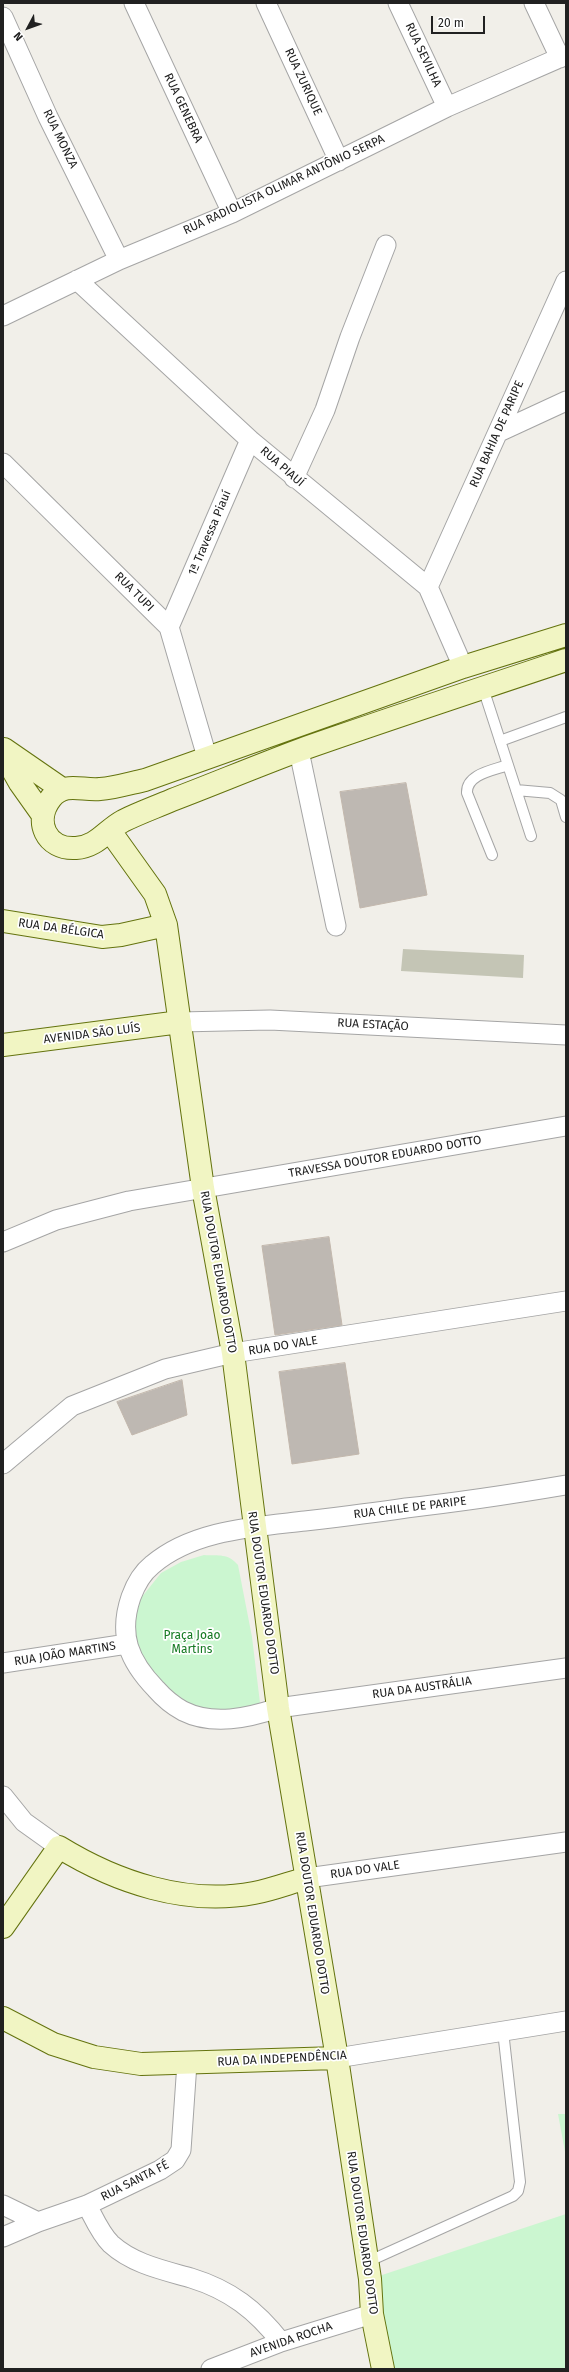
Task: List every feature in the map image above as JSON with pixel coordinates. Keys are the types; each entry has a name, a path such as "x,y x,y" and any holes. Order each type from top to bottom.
{"main road":[{"path":"566,635 463,667 145,780 100,789 72,787 62,789 50,799 42,814 42,824 47,835 55,843 66,848 88,846 125,820 146,810 299,750 566,660"},
{"path":"3,749 62,789"},
{"path":"3,753 20,783 42,814"},
{"name":"RUA DOUTOR EDUARDO DOTTO","path":"110,831 154,894 166,925 203,1188 232,1353 278,1708 337,2058 367,2262 372,2314 383,2369"},
{"name":"RUA DA BÉLGICA","path":"3,920 102,937 121,935 166,925"},
{"name":"AVENIDA SÃO LUÍS","path":"3,1045 180,1022"},
{"path":"3,1927 60,1847"},
{"name":"RUA DO VALE","path":"60,1847 110,1874 165,1892 219,1897 254,1893 306,1878"},
{"name":"RUA DA INDEPENDÊNCIA","path":"3,2018 53,2044 94,2058 141,2064 187,2064 337,2058"}],"street":[{"name":"RUA GENEBRA","path":"134,3 232,213"},
{"name":"RUA ZURIQUE","path":"266,3 339,161"},
{"name":"RUA SEVILHA","path":"398,3 447,108"},
{"path":"534,3 563,57"},
{"name":"RUA MONZA","path":"3,17 48,117 119,260"},
{"name":"RUA RADIOLISTA OLIMAR ANTÔNIO SERPA","path":"5,311 119,260 232,213 447,108 563,57"},
{"path":"294,478 325,410 350,337 386,245"},
{"name":"RUA PIAUÍ","path":"77,280 250,440 294,478 428,587 463,667"},
{"name":"RUA BAHIA DE PARIPE","path":"428,587 566,281"},
{"path":"499,432 566,402"},
{"name":"1ª Travessa Piauí","path":"169,627 250,440"},
{"name":"RUA TUPI","path":"3,463 169,627 207,757"},
{"path":"299,750 336,926"},
{"name":"RUA ESTAÇÃO","path":"180,1022 270,1020 566,1036"},
{"name":"TRAVESSA DOUTOR EDUARDO DOTTO","path":"203,1188 566,1126"},
{"path":"3,1242 56,1220 129,1201 203,1188"},
{"name":"RUA DO VALE","path":"3,1464 72,1406 165,1368 232,1353 566,1301"},
{"name":"RUA CHILE DE PARIPE","path":"254,1527 460,1502 566,1485"},
{"path":"254,1527 224,1533 178,1547 151,1565 135,1586 128,1605 124,1626 127,1644 132,1660 141,1674 165,1698 183,1711 210,1718 233,1720 278,1708"},
{"name":"RUA JOÃO MARTINS","path":"3,1663 127,1644"},
{"name":"RUA DA AUSTRÁLIA","path":"278,1708 566,1668"},
{"name":"RUA DO VALE","path":"3,1796 24,1822 60,1847"},
{"name":"RUA DO VALE","path":"306,1878 566,1842"},
{"name":"RUA DA INDEPENDÊNCIA","path":"337,2058 566,2021"},
{"name":"RUA SANTA FÉ","path":"3,2237 38,2222 87,2205 160,2170 175,2160 181,2150 187,2064"},
{"path":"3,2205 38,2222"},
{"path":"87,2205 103,2235 123,2252 147,2266 192,2279 237,2298 264,2320 281,2342"},
{"name":"AVENIDA ROCHA","path":"211,2369 281,2342 372,2314"}],"lane":[{"path":"483,688 531,836"},
{"path":"500,741 566,717"},
{"path":"492,855 467,793 466,786 471,779 508,765"},
{"path":"516,790 550,793 562,800 566,818"},
{"path":"367,2262 513,2196 518,2192 520,2182 503,2031"}],"shaded area":[{"path":"403,949 524,955 523,978 401,971"}],"green space":[{"name":"Praça João Martins","path":"204,1555 219,1555 227,1557 238,1565 252,1637 260,1703 229,1718 206,1721 145,1683 133,1625 141,1598 161,1573 181,1562"},
{"path":"558,2114 566,2114 566,2157"},
{"path":"566,2214 566,2369 383,2369 370,2279"}],"building":[{"path":"406,783 427,895 360,908 340,792"},
{"path":"329,1237 342,1325 275,1335 262,1246"},
{"path":"345,1363 359,1454 292,1464 279,1372"},
{"path":"182,1380 187,1415 132,1435 117,1402"}]}
